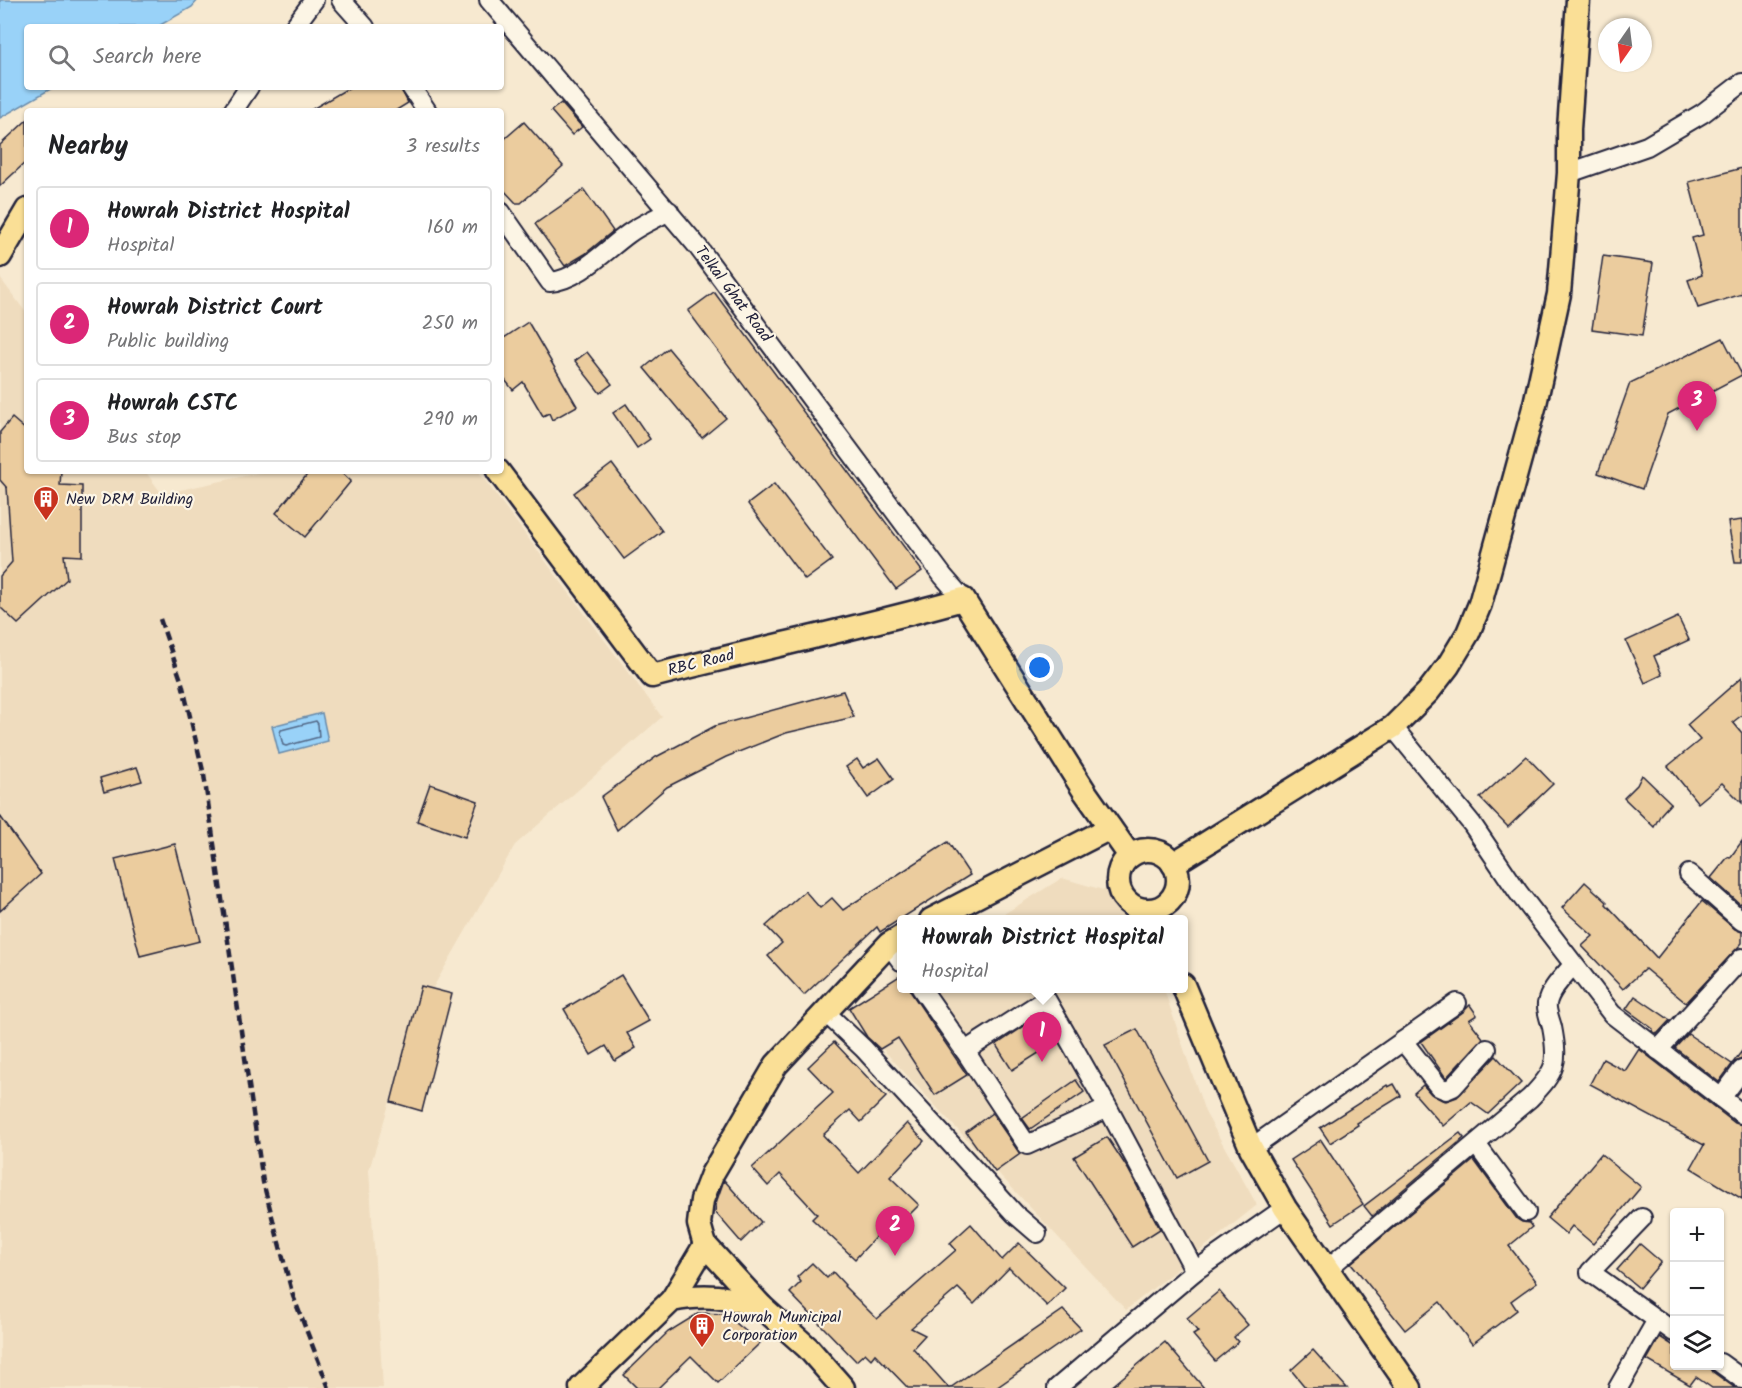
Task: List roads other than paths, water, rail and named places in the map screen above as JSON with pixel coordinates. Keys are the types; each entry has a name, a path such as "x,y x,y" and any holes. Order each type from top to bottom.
{"main road":[{"path":"1173,864 1393,727 1428,692 1448,666 1468,633 1479,604 1535,404 1559,294 1569,173 1569,129 1578,0"},
{"path":"0,256 24,215"},
{"name":"RBC Road","path":"500,474 652,676 728,656 888,620 963,599"},
{"path":"963,599 1085,792 1130,856"},
{"path":"941,915 1110,828"},
{"path":"1148,850 1167,857 1173,864 1178,884 1175,893 1154,915 1132,906 1124,900 1119,891 1117,882 1119,872 1123,863 1130,856 1138,851 1148,850"},
{"path":"843,1388 808,1348 761,1306 705,1245 699,1224 702,1200 712,1174 776,1065 825,1012 897,948"},
{"path":"1186,993 1251,1148 1285,1208 1410,1388"},
{"path":"581,1388 672,1300 705,1245"},
{"path":"672,1300 713,1295 761,1306"}],"street":[{"path":"296,24 314,0"},
{"path":"341,0 361,24"},
{"name":"Telkal Ghat Road","path":"489,0 698,247 943,576 963,599"},
{"path":"1569,173 1647,146 1703,113 1742,85"},
{"path":"235,108 247,90"},
{"path":"413,90 426,108"},
{"path":"504,216 550,282 561,281 570,276 608,251 629,233 669,212"},
{"path":"1393,727 1472,824 1518,892 1612,1014 1742,1114"},
{"path":"1689,874 1742,921"},
{"path":"1658,1050 1742,958"},
{"path":"1327,1269 1543,1085 1554,1068 1556,1046 1546,1005 1554,988 1573,965"},
{"path":"924,993 1027,1145 1108,1108"},
{"path":"965,1051 1046,999 1108,1108 1194,1271"},
{"path":"1251,1148 1457,1003"},
{"path":"825,1012 864,1050 1015,1214 1037,1233"},
{"path":"1403,1041 1440,1087 1446,1090 1453,1087 1487,1049"},
{"path":"1721,1098 1742,1070"},
{"path":"1476,1144 1526,1212"},
{"path":"1057,1388 1194,1271 1285,1208"},
{"path":"1642,1218 1590,1272 1670,1329"},
{"path":"1618,1388 1657,1320"},
{"path":"1724,1366 1742,1379"}],"water":[{"path":"0,0 198,0 192,7 162,24 24,24 24,90 49,90 0,118"},
{"path":"322,713 328,741 279,754 272,726"}],"railway":[{"path":"160,619 182,683 204,775 263,1182 293,1296 329,1388"}],"place":[{"name":"Howrah CSTC","path":"1697,431"},
{"name":"New DRM Building","path":"46,522"},
{"name":"Howrah District Hospital","path":"1042,1062"},
{"name":"Howrah District Court","path":"895,1256"},
{"name":"Howrah Municipal Corporation","path":"702,1349"}]}
